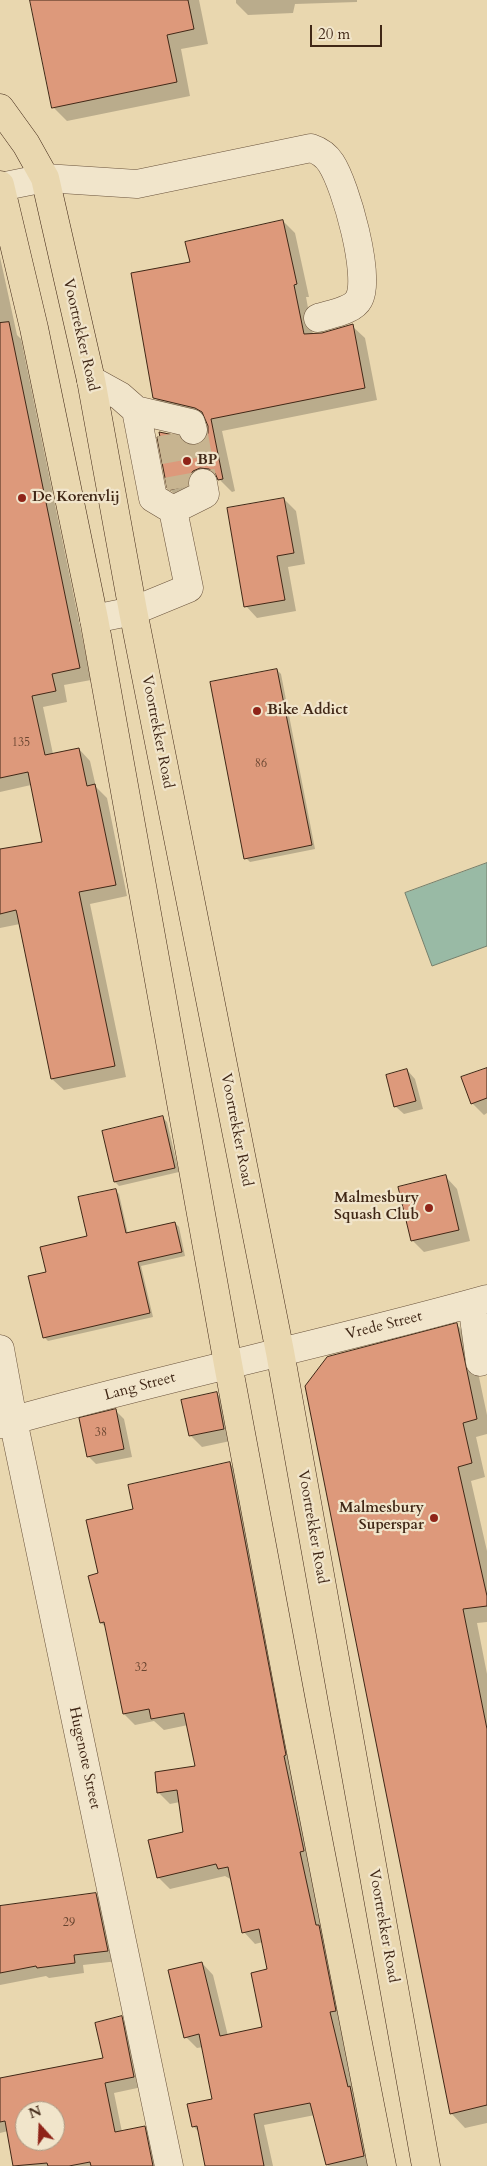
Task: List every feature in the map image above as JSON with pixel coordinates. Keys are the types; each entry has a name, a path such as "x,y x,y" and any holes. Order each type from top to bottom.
{"main road":[{"name":"Voortrekker Road","path":"0,108 26,144 45,178 91,380 133,611 280,1352 426,2166"},
{"path":"0,186 34,328 94,619 228,1364 291,1701 382,2166"}],"street":[{"path":"0,186 45,178 137,184 311,148 323,152 343,184 362,268 363,286 359,300 350,308 318,318"},
{"path":"91,380 120,396 136,410 177,427"},
{"path":"94,619 133,611 189,588 185,496 153,498 136,410"},
{"path":"480,1301 480,1362"},
{"name":"Vrede Street","path":"280,1352 480,1301"},
{"name":"Hugenote Street","path":"0,1349 7,1422 169,2166"},
{"name":"Lang Street","path":"7,1422 280,1352"}],"shaded area":[{"path":"487,863 487,946 432,966 405,893"}],"building":[{"path":"30,0 188,0 194,29 167,35 177,82 52,108"},
{"path":"283,220 297,284 294,285 304,334 322,333 353,324 365,388 211,419 223,479 218,480 215,473 209,469 200,468 193,471 189,477 188,485 170,490 167,488 157,437 160,437 159,432 179,436 183,442 189,445 197,445 205,440 208,426 202,412 195,408 153,398 131,273 190,262 185,242"},
{"path":"9,322 80,668 52,674 56,691 32,696 45,755 79,748 87,786 95,784 116,885 79,892 115,1066 51,1079 16,910 0,914 0,849 42,842 28,772 0,778 0,323"},
{"path":"284,498 294,553 277,556 285,600 244,607 227,508"},
{"path":"277,669 312,845 244,859 210,682"},
{"path":"487,1068 487,1098 471,1104 461,1077"},
{"path":"407,1069 416,1101 394,1107 386,1075"},
{"path":"163,1116 175,1168 114,1182 102,1131"},
{"name":"Malmesbury Squash Club","path":"446,1175 459,1230 411,1241 398,1187"},
{"path":"116,1189 126,1233 175,1222 182,1252 138,1262 150,1313 43,1338 28,1276 46,1272 40,1247 87,1236 78,1197"},
{"path":"457,1323 477,1419 463,1423 472,1463 458,1467 487,1596 487,1606 463,1609 487,1729 487,2105 450,2114 305,1386 327,1357"},
{"path":"217,1392 224,1429 189,1436 181,1400"},
{"path":"116,1409 124,1449 87,1457 79,1418"},
{"path":"230,1462 286,1755 284,1756 304,1851 300,1852 316,1925 319,1925 336,2011 330,2012 348,2087 350,2086 364,2156 326,2165 310,2103 254,2114 264,2166 205,2166 197,2126 192,2127 187,2104 212,2099 199,2034 184,2038 168,1970 202,1962 220,2036 262,2027 251,1973 267,1969 259,1929 242,1933 228,1867 218,1869 216,1864 157,1878 148,1840 183,1832 177,1790 157,1793 155,1772 195,1766 184,1713 151,1719 149,1709 123,1714 104,1622 100,1623 88,1576 98,1573 86,1520 133,1509 128,1485"},
{"path":"96,1893 108,1951 74,1955 75,1963 37,1968 36,1966 0,1973 0,1906"},
{"path":"122,2016 134,2077 105,2083 115,2132 145,2126 153,2166 91,2166 90,2162 69,2166 48,2166 47,2163 13,2166 5,2121 0,2122 0,2078 103,2058 95,2023"}],"tunnel":[{"path":"193,430 203,483"},
{"path":"171,434 181,488"}],"place":[{"name":"BP","path":"187,461"},
{"name":"De Korenvlij","path":"22,498"},
{"name":"Bike Addict","path":"257,711"},
{"name":"Malmesbury Squash Club","path":"429,1208"},
{"name":"Malmesbury Superspar","path":"434,1518"}]}
